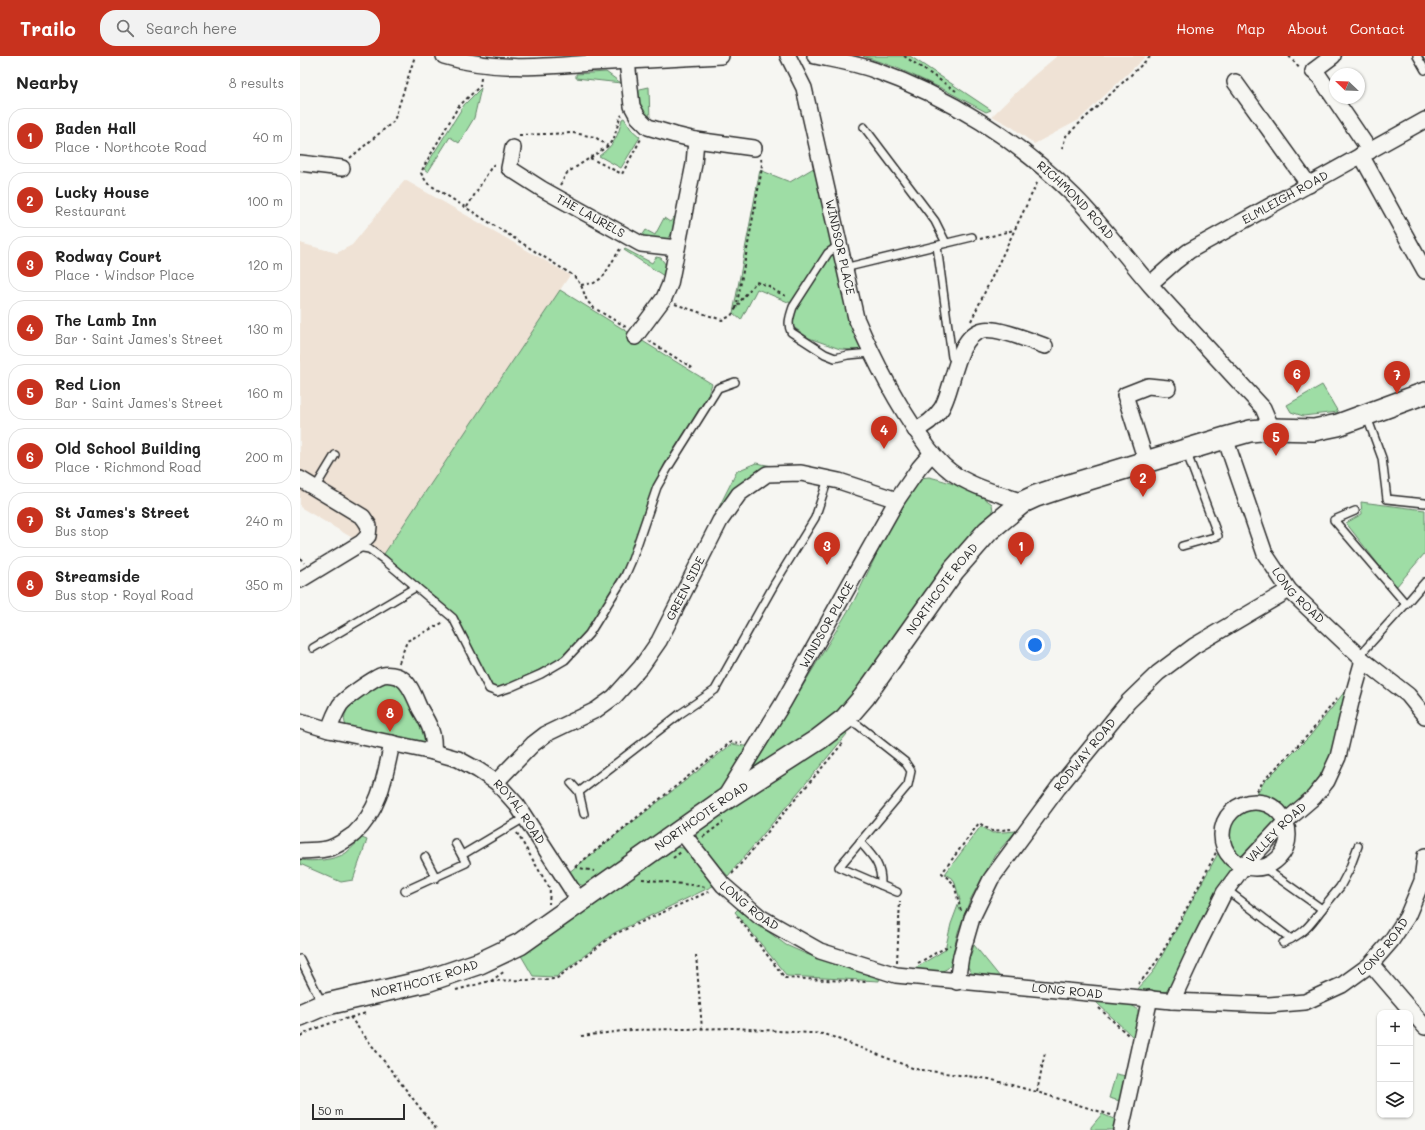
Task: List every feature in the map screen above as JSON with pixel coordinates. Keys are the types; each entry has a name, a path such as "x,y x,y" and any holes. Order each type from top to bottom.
{"street":[{"path":"444,56 499,66 534,67 656,58 721,56"},
{"name":"WINDSOR PLACE","path":"788,56 804,88 856,318 871,354 915,430 932,453 950,472 964,481 1023,502"},
{"name":"RICHMOND ROAD","path":"815,56 873,70 923,90 985,124 1044,169 1075,198 1150,284 1263,408 1272,429"},
{"path":"1333,56 1313,71 1319,76 1366,153 1425,272"},
{"path":"627,61 632,106 638,117 648,127 675,136 754,148"},
{"path":"1235,82 1309,184"},
{"name":"ELMLEIGH ROAD","path":"1150,284 1189,251 1425,120"},
{"path":"636,335 664,298 670,284 694,164 696,140"},
{"path":"504,165 513,148"},
{"path":"300,163 342,168"},
{"name":"THE LAURELS","path":"504,165 555,196 641,244 677,248"},
{"path":"915,430 926,425 941,409 946,399 954,371 964,346 972,336 983,330 997,330 1045,346"},
{"path":"1146,461 1125,395 1148,386 1168,388"},
{"name":"NORTHCOTE ROAD","path":"300,1015 329,1003 427,981 480,963 520,944 724,800 819,739 845,719 864,696 954,570 988,531 1023,502 1066,486 1250,431 1272,429 1314,430 1338,425 1425,393"},
{"name":"LONG ROAD","path":"1225,438 1265,554 1289,590 1361,658 1408,695 1425,716"},
{"name":"WINDSOR PLACE","path":"724,800 783,703 898,500 918,468 932,453"},
{"name":"GREEN SIDE","path":"496,782 533,744 546,734 596,710 608,702 641,667 659,641 720,521 739,494 766,474 801,473 828,478 898,500"},
{"path":"300,479 363,517 369,526 368,536 361,543 300,580"},
{"name":"RODWAY ROAD","path":"957,982 961,956 972,918 991,879 1058,788 1128,702 1158,673 1194,646 1289,590"},
{"name":"VALLEY ROAD","path":"1172,1001 1208,924 1227,890 1244,866 1286,821 1314,797 1327,781 1338,757 1361,658"},
{"path":"329,730 341,703 371,681 384,674 395,675 402,678 408,685 433,733 433,752"},
{"name":"ROYAL ROAD","path":"300,721 329,730 433,752 458,760 478,770 496,782 513,800 570,872 580,902"},
{"path":"300,851 330,848 346,840 361,827 370,816 378,800 392,743"},
{"path":"1250,801 1262,801 1275,807 1284,816 1289,831 1288,844 1281,856 1270,865 1263,867 1256,868 1244,866 1233,860 1227,854 1222,840 1223,826 1228,814 1239,805 1250,801"},
{"name":"LONG ROAD","path":"681,831 722,885 760,917 820,951 896,975 957,982 1172,1001 1269,1005 1305,1002 1342,985 1371,964 1391,941 1407,917 1424,882 1425,856"},
{"path":"1371,964 1425,1027"},
{"path":"1122,1125 1150,998"}],"lane":[{"path":"1417,56 1425,70"},
{"path":"864,127 934,220 946,244"},
{"path":"844,268 972,237"},
{"path":"839,245 828,253 793,307 789,327 791,332 825,354 835,358 848,355 871,354"},
{"path":"937,246 952,357"},
{"path":"355,547 369,549 453,618 489,689 497,692 509,688 541,674 565,660 589,634 625,576 657,488 673,459 718,388 735,382"},
{"path":"1367,415 1382,458 1387,499 1425,502"},
{"path":"1182,546 1218,536 1186,449"},
{"path":"315,488 335,455"},
{"path":"579,792 680,714 715,690 775,583 815,518 828,478"},
{"path":"1355,511 1334,520 1406,604"},
{"path":"1361,658 1425,582"},
{"path":"313,648 416,587"},
{"path":"845,719 858,725 906,762 911,771 908,785 839,867 896,892"},
{"path":"571,782 579,792 584,814"},
{"path":"462,855 526,817"},
{"path":"860,842 877,862 881,876 881,885"},
{"path":"405,891 466,863 455,843"},
{"path":"1283,943 1297,937 1309,927 1340,887 1350,870 1358,846"},
{"path":"425,857 436,878"},
{"path":"1263,867 1322,909"},
{"path":"1227,890 1291,939"},
{"path":"300,960 329,1003"}],"path":[{"path":"342,168 352,155 394,121 416,56"},
{"path":"1062,149 1066,136 1151,56"},
{"path":"483,64 480,86 458,107 424,166 421,173 427,183 574,276 581,285 587,301 594,308 694,369"},
{"path":"555,196 567,173 608,146 614,138 620,117 632,106"},
{"path":"590,158 622,174 648,127"},
{"path":"513,148 512,136 574,133 595,137 608,146"},
{"path":"736,309 761,174 762,163 759,153 754,148"},
{"path":"466,208 492,166 504,165"},
{"path":"964,346 972,318 1044,169"},
{"path":"972,237 980,239 1014,230"},
{"path":"581,285 594,283 603,277 627,236"},
{"path":"664,298 681,307 722,320 731,316 742,299 756,282 769,286 775,291 797,301"},
{"path":"395,675 407,642 453,618"},
{"path":"1250,801 1264,780 1310,734 1338,696"},
{"path":"570,872 731,742 758,745"},
{"path":"735,914 786,978 883,982 967,935 954,884 942,873 979,824 992,831 1029,827"},
{"path":"512,825 550,888 547,925"},
{"path":"1120,996 1133,989 1146,976 1160,957 1209,868 1222,840"},
{"path":"570,872 617,875 708,887"},
{"path":"896,892 900,896 896,975"},
{"path":"696,955 702,1029"},
{"path":"1082,992 1140,1045"},
{"path":"329,1003 351,1017 437,1130"},
{"path":"581,1036 631,1030 734,1028 825,1034 915,1069 989,1079 1037,1092 1122,1125"},
{"path":"1037,1092 1045,1052"}],"shaded area":[{"path":"1057,56 1146,56 1079,120 1034,144 1012,127 992,116 1032,77"},
{"path":"405,180 570,275 384,554 361,543 300,507 300,243 337,253 352,245"}],"green space":[{"path":"863,56 910,56 991,110 986,112 943,89 897,68"},
{"path":"606,72 621,83 576,78 576,74"},
{"path":"649,87 650,121 641,110 635,93 640,89"},
{"path":"481,88 474,118 459,143 450,137 428,172 424,169 464,105"},
{"path":"624,118 631,129 640,137 621,168 599,156 615,140 622,119"},
{"path":"817,166 865,351 840,349 809,338 792,326 794,313 798,304 788,302 757,289 741,320 733,313 760,170 790,182"},
{"path":"674,217 676,217 674,229 667,241 656,241 642,236 646,230 655,235 664,218 670,222"},
{"path":"625,249 652,263 656,257 661,258 667,267 664,276 624,250"},
{"path":"560,290 712,384 707,397 664,465 652,492 627,563 585,635 571,649 553,663 506,686 494,690 459,622 451,611 384,554"},
{"path":"1322,385 1338,412 1303,416 1291,412 1287,405"},
{"path":"756,463 789,469 741,485 717,511 737,471"},
{"path":"929,477 945,481 979,495 992,504 993,511 991,517 856,698 821,730 749,775 854,601 898,510 920,478"},
{"path":"1361,502 1425,510 1425,553 1396,587 1346,523 1362,514"},
{"path":"384,682 393,682 401,685 428,740 425,742 347,728 345,722 346,712 353,703 376,685"},
{"path":"1349,686 1328,762 1318,779 1300,802 1254,848 1171,988 1165,992 1137,990 1153,972 1221,848 1234,815 1249,806 1264,782 1310,736"},
{"path":"845,731 847,734 728,876 699,844 696,838 697,832 705,825"},
{"path":"732,744 750,747 729,780 715,796 585,886 575,882 568,873"},
{"path":"981,826 992,833 1016,831 995,855 970,900 958,932 950,966 938,972 915,968 945,950 951,924 960,900 954,880 945,874"},
{"path":"362,838 367,840 353,880 341,882 300,864 300,860 324,860 346,853"},
{"path":"674,847 683,848 715,885 614,933 556,977 533,976 519,952"},
{"path":"738,909 786,945 806,954 880,976 879,981 787,976 735,912"},
{"path":"974,945 1000,977 971,973 967,966"},
{"path":"1096,1002 1127,1004 1136,1009 1139,1013 1134,1038"},
{"path":"1116,1074 1126,1076 1120,1101 1109,1098"},
{"path":"1102,1114 1116,1120 1115,1130 1091,1130 1091,1127"}],"place":[{"name":"Old School Building","path":"1297,393"},
{"name":"St James's Street","path":"1397,394"},
{"name":"The Lamb Inn","path":"884,449"},
{"name":"Red Lion","path":"1276,456"},
{"name":"Lucky House","path":"1143,497"},
{"name":"Rodway Court","path":"827,565"},
{"name":"Baden Hall","path":"1021,565"},
{"name":"Streamside","path":"390,732"}]}
